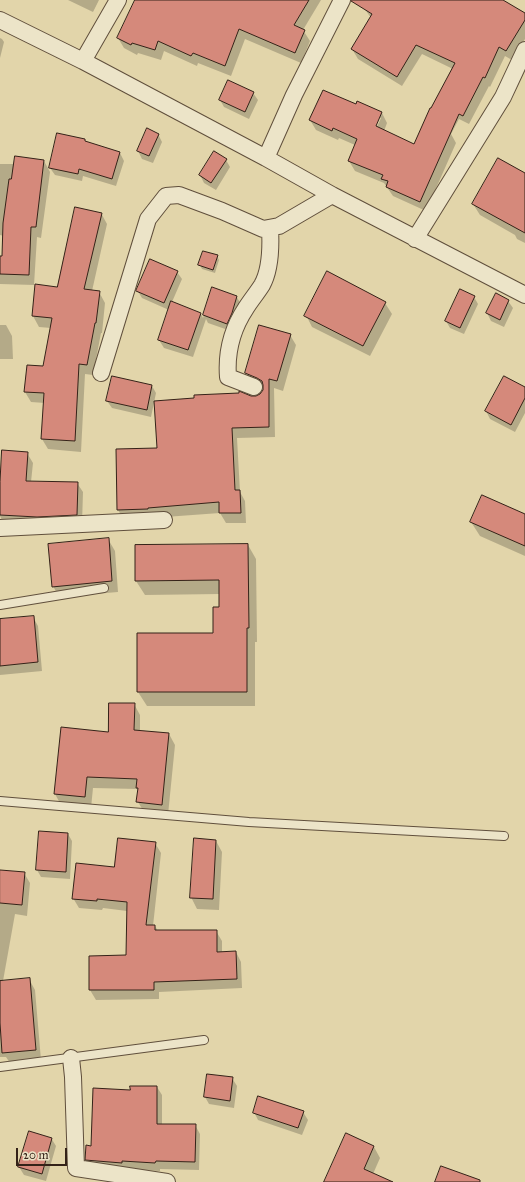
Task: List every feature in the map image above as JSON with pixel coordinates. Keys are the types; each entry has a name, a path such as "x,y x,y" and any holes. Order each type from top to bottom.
{"street":[{"path":"83,61 118,0"},
{"path":"266,158 294,95 342,0"},
{"path":"0,20 83,61 415,239 525,295"},
{"path":"415,239 503,97 525,50"},
{"path":"101,373 148,219 166,196 178,195 222,211 263,229 279,226 332,195"},
{"path":"254,387 228,377 227,367 231,336 245,310 262,284 271,249 270,228"},
{"path":"0,528 164,520"},
{"path":"71,1058 76,1168 167,1182"}],"lane":[{"path":"0,605 104,588"},
{"path":"0,801 249,822 504,836"},
{"path":"0,1067 204,1040"}],"building":[{"path":"135,0 309,0 294,25 305,30 295,53 239,29 225,66 193,53 191,56 158,41 155,50 132,43 131,45 117,38"},
{"path":"351,0 503,0 525,13 525,20 506,51 499,47 485,78 483,77 463,116 459,114 420,202 386,187 388,181 381,179 383,175 348,161 357,139 333,128 332,131 309,120 323,90 356,104 357,101 382,112 376,126 414,144 430,108 455,63 416,45 397,77 351,49 372,14"},
{"path":"228,80 254,92 245,112 219,100"},
{"path":"147,128 159,134 149,156 137,151"},
{"path":"57,133 85,139 85,141 120,152 112,179 79,169 78,174 49,168"},
{"path":"214,151 227,159 211,183 199,175"},
{"path":"15,156 44,160 36,227 31,227 29,275 0,274 3,223 9,179 11,179"},
{"path":"498,158 525,173 525,233 472,204"},
{"path":"75,207 102,213 84,289 100,291 96,323 87,365 79,364 75,441 41,439 44,393 24,392 27,365 43,366 52,318 32,316 35,284 57,287"},
{"path":"203,251 218,255 213,270 198,265"},
{"path":"150,259 178,271 164,303 136,291"},
{"path":"327,271 386,302 363,346 304,316"},
{"path":"212,287 237,296 227,324 203,315"},
{"path":"460,289 475,296 460,328 445,321"},
{"path":"496,293 509,300 500,320 486,313"},
{"path":"171,301 201,313 188,350 158,340"},
{"path":"259,325 291,334 277,381 269,379 269,427 232,428 235,490 240,490 241,513 219,513 219,502 148,509 117,510 116,449 157,448 154,401 194,398 194,395 239,393 239,391 251,396 260,394 263,390 262,381 245,373"},
{"path":"112,376 152,385 147,410 106,401"},
{"path":"504,376 525,387 525,398 511,425 485,411"},
{"path":"2,450 28,452 26,481 78,482 77,515 37,517 0,515"},
{"path":"482,495 525,514 525,546 470,522"},
{"path":"109,538 112,581 52,587 48,544"},
{"path":"248,544 249,628 247,628 247,692 137,692 137,633 213,633 213,607 219,607 219,580 135,581 135,545"},
{"path":"34,616 38,662 0,666 0,619"},
{"path":"109,703 135,703 134,730 169,733 162,805 136,802 138,788 136,788 137,779 87,777 85,797 54,794 61,727 108,732"},
{"path":"39,831 68,833 66,872 36,870"},
{"path":"118,838 156,842 146,925 155,925 155,930 217,930 217,952 236,951 237,979 154,982 154,990 89,990 89,956 126,955 127,902 97,899 97,901 72,899 76,863 114,867"},
{"path":"194,838 216,840 213,899 190,898"},
{"path":"0,870 25,872 22,905 0,903"},
{"path":"30,978 36,1050 2,1053 0,981"},
{"path":"207,1074 233,1077 230,1101 204,1097"},
{"path":"130,1086 157,1086 157,1124 196,1124 195,1162 156,1161 155,1163 122,1161 122,1163 85,1160 86,1145 91,1146 93,1088 130,1090"},
{"path":"258,1096 304,1111 298,1128 253,1113"},
{"path":"29,1131 52,1138 42,1174 18,1167"},
{"path":"346,1133 374,1146 364,1169 393,1182 324,1182"},
{"path":"441,1166 480,1180 480,1182 435,1182"}]}
